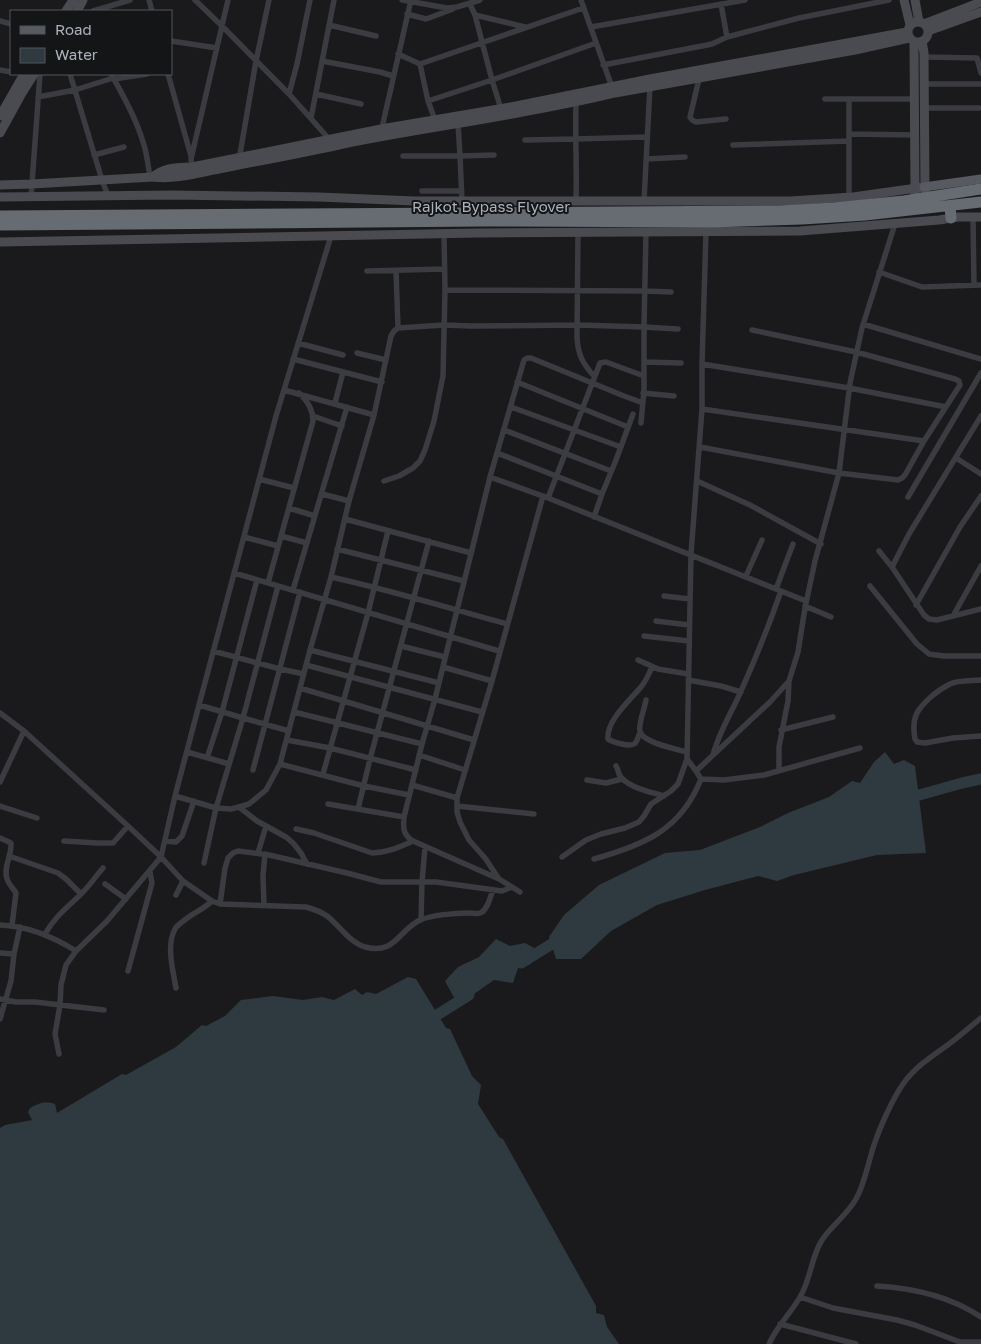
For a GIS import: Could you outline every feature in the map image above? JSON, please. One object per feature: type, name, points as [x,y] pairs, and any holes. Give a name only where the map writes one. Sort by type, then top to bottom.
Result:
[{"type":"highway","name":"Rajkot Bypass Flyover","points":[[0,225],[780,211],[834,208],[920,193],[952,194],[981,189]]},
{"type":"highway","name":"Rajkot Bypass Flyover","points":[[0,216],[738,221],[802,220],[978,202]]},
{"type":"highway","points":[[950,206],[950,218]]},
{"type":"main road","points":[[920,193],[981,179]]},
{"type":"street","points":[[96,10],[130,0]]},
{"type":"street","points":[[188,0],[195,0],[222,26],[289,94],[333,143]]},
{"type":"street","points":[[192,167],[228,0]]},
{"type":"street","points":[[239,161],[256,61],[269,0]]},
{"type":"street","points":[[289,94],[310,0]]},
{"type":"street","points":[[311,118],[334,0]]},
{"type":"street","points":[[402,0],[440,7],[457,7]]},
{"type":"street","points":[[407,14],[426,19],[480,0]]},
{"type":"street","points":[[581,0],[613,90]]},
{"type":"street","points":[[591,27],[745,0]]},
{"type":"street","points":[[604,64],[712,44],[728,37],[799,18],[889,0]]},
{"type":"street","points":[[904,0],[912,36],[924,57],[920,193]]},
{"type":"street","points":[[381,133],[434,127],[458,120],[650,83],[912,36],[928,35],[915,0]]},
{"type":"street","points":[[381,133],[411,1]]},
{"type":"street","points":[[924,26],[981,2]]},
{"type":"street","points":[[470,4],[475,15],[502,112]]},
{"type":"street","points":[[721,4],[728,37]]},
{"type":"street","points":[[398,54],[420,64],[583,8]]},
{"type":"street","points":[[920,193],[915,135],[912,36],[914,22],[924,26],[981,12]]},
{"type":"street","points":[[475,15],[527,28]]},
{"type":"street","points":[[330,24],[376,36]]},
{"type":"street","points":[[650,83],[699,79],[855,50],[912,36]]},
{"type":"street","points":[[172,41],[217,48]]},
{"type":"street","points":[[428,101],[596,43]]},
{"type":"street","points":[[924,57],[977,58],[981,73]]},
{"type":"street","points":[[322,61],[393,76]]},
{"type":"street","points":[[420,64],[428,101],[435,120]]},
{"type":"street","points":[[28,75],[38,98],[31,197]]},
{"type":"street","points":[[0,116],[28,75]]},
{"type":"street","points":[[0,133],[28,75]]},
{"type":"street","points":[[70,75],[108,196]]},
{"type":"street","points":[[38,98],[75,90],[113,77],[136,75]]},
{"type":"street","points":[[168,75],[192,167]]},
{"type":"street","points":[[113,77],[140,132],[151,177]]},
{"type":"street","points":[[699,79],[690,117],[692,120],[696,122],[726,119]]},
{"type":"street","points":[[644,201],[650,83]]},
{"type":"street","points":[[924,84],[981,84]]},
{"type":"street","points":[[502,112],[576,103],[613,90]]},
{"type":"street","points":[[316,94],[361,104]]},
{"type":"street","points":[[825,99],[914,99]]},
{"type":"street","points":[[849,99],[849,197]]},
{"type":"street","points":[[576,103],[576,201]]},
{"type":"street","points":[[924,108],[979,108]]},
{"type":"street","points":[[0,185],[151,177],[164,170],[239,161],[381,133],[435,120],[458,120]]},
{"type":"street","points":[[458,120],[462,201]]},
{"type":"street","points":[[849,134],[915,135]]},
{"type":"street","points":[[525,140],[647,137]]},
{"type":"street","points":[[733,145],[849,141]]},
{"type":"street","points":[[94,155],[124,147]]},
{"type":"street","points":[[402,156],[494,155]]},
{"type":"street","points":[[646,159],[685,157]]},
{"type":"street","points":[[422,191],[461,191]]},
{"type":"street","points":[[0,197],[319,196],[414,201],[790,201],[920,193]]},
{"type":"street","points":[[0,242],[444,234],[800,232],[977,217],[973,240],[974,285]]},
{"type":"street","points":[[780,771],[779,747],[788,701],[789,681],[798,652],[815,561],[839,473],[849,388],[856,352],[895,224]]},
{"type":"street","points":[[641,422],[644,376],[646,232]]},
{"type":"street","points":[[562,857],[586,840],[632,826],[644,816],[651,804],[678,784],[687,760],[691,554],[702,410],[706,232]]},
{"type":"street","points":[[578,233],[578,352],[594,376]]},
{"type":"street","points":[[384,481],[399,476],[413,468],[420,461],[426,450],[440,399],[443,376],[444,234]]},
{"type":"street","points":[[60,1054],[55,1034],[61,985],[66,965],[76,951],[107,921],[161,857],[175,796],[259,479],[331,236]]},
{"type":"street","points":[[973,240],[981,240]]},
{"type":"street","points":[[367,271],[444,269]]},
{"type":"street","points":[[396,271],[398,328]]},
{"type":"street","points":[[880,272],[922,287],[981,285]]},
{"type":"street","points":[[445,290],[671,292]]},
{"type":"street","points":[[863,324],[981,359]]},
{"type":"street","points":[[175,796],[216,808],[231,809],[249,804],[266,790],[280,764],[331,576],[349,501],[374,415],[391,336],[394,331],[398,328],[444,325],[578,325],[678,329]]},
{"type":"street","points":[[700,447],[839,473],[898,480],[905,475],[960,384],[955,378],[856,352],[752,330]]},
{"type":"street","points":[[298,343],[343,355]]},
{"type":"street","points":[[358,353],[386,360]]},
{"type":"street","points":[[520,892],[499,879],[413,841],[404,832],[404,817],[422,744],[490,477],[524,360],[531,358],[643,403]]},
{"type":"street","points":[[293,359],[382,382]]},
{"type":"street","points":[[499,879],[469,840],[460,822],[457,798],[492,681],[499,651],[545,497],[556,477],[600,363],[606,362],[644,376]]},
{"type":"street","points":[[644,362],[681,363]]},
{"type":"street","points":[[702,364],[849,388],[946,407]]},
{"type":"street","points":[[334,403],[343,372]]},
{"type":"street","points":[[908,497],[981,373]]},
{"type":"street","points":[[517,382],[628,427]]},
{"type":"street","points":[[284,390],[374,415]]},
{"type":"street","points":[[268,583],[313,421],[312,408],[299,393]]},
{"type":"street","points":[[643,393],[674,396]]},
{"type":"street","points":[[511,406],[621,447]]},
{"type":"street","points":[[293,590],[347,407]]},
{"type":"street","points":[[702,410],[924,441]]},
{"type":"street","points":[[594,517],[633,414]]},
{"type":"street","points":[[313,416],[342,426]]},
{"type":"street","points":[[892,567],[909,534],[981,416]]},
{"type":"street","points":[[504,430],[611,471]]},
{"type":"street","points":[[497,453],[602,494]]},
{"type":"street","points":[[956,458],[981,474]]},
{"type":"street","points":[[490,477],[746,576],[779,590],[831,617]]},
{"type":"street","points":[[259,479],[294,488]]},
{"type":"street","points":[[697,481],[750,505],[820,544]]},
{"type":"street","points":[[322,494],[349,501]]},
{"type":"street","points":[[916,605],[960,527],[981,496]]},
{"type":"street","points":[[289,508],[315,516]]},
{"type":"street","points":[[345,519],[471,552]]},
{"type":"street","points":[[323,774],[368,613],[388,531]]},
{"type":"street","points":[[281,536],[308,543]]},
{"type":"street","points":[[244,537],[278,546]]},
{"type":"street","points":[[746,576],[762,540]]},
{"type":"street","points":[[358,809],[429,541]]},
{"type":"street","points":[[713,755],[718,738],[763,642],[793,544]]},
{"type":"street","points":[[337,550],[464,581]]},
{"type":"street","points":[[879,551],[892,567],[916,605],[929,619],[937,620],[981,609]]},
{"type":"street","points":[[953,616],[981,566]]},
{"type":"street","points":[[234,573],[499,651]]},
{"type":"street","points":[[331,576],[374,586],[507,624]]},
{"type":"street","points":[[208,758],[222,712],[256,580]]},
{"type":"street","points":[[204,864],[216,808],[243,718],[278,586]]},
{"type":"street","points":[[870,586],[917,644],[928,654],[981,656]]},
{"type":"street","points":[[253,770],[300,592]]},
{"type":"street","points":[[664,596],[690,599]]},
{"type":"street","points":[[656,621],[689,625]]},
{"type":"street","points":[[644,636],[689,641]]},
{"type":"street","points":[[401,646],[445,657]]},
{"type":"street","points":[[310,650],[439,683]]},
{"type":"street","points":[[213,651],[304,674]]},
{"type":"street","points":[[638,660],[652,667],[741,692]]},
{"type":"street","points":[[306,665],[482,712]]},
{"type":"street","points":[[443,666],[492,681]]},
{"type":"street","points":[[646,700],[639,730],[640,733],[635,743],[632,745],[611,742],[608,739],[608,735],[617,714],[646,680],[652,667]]},
{"type":"street","points":[[981,680],[956,682],[941,689],[918,710],[913,730],[915,739],[921,743],[981,736]]},
{"type":"street","points":[[696,771],[770,702],[789,681]]},
{"type":"street","points":[[300,688],[474,740]]},
{"type":"street","points":[[199,704],[289,731]]},
{"type":"street","points":[[294,712],[422,744]]},
{"type":"street","points":[[0,713],[24,731],[128,826],[183,881],[212,901],[220,904],[306,907],[317,910],[326,915],[352,940],[363,946],[373,948],[392,945],[403,933],[421,920],[430,917],[469,913],[478,914],[486,908],[493,890]]},
{"type":"street","points":[[781,730],[833,717]]},
{"type":"street","points":[[0,782],[3,766],[24,731]]},
{"type":"street","points":[[640,733],[655,743],[687,752]]},
{"type":"street","points":[[287,740],[330,748],[416,770]]},
{"type":"street","points":[[687,760],[701,778],[724,780],[764,775],[860,748]]},
{"type":"street","points":[[187,752],[229,764]]},
{"type":"street","points":[[420,755],[465,770]]},
{"type":"street","points":[[280,764],[364,786],[410,795]]},
{"type":"street","points":[[616,766],[622,779],[639,788],[664,796]]},
{"type":"street","points":[[594,860],[644,842],[660,832],[679,816],[693,795],[701,778]]},
{"type":"street","points":[[586,780],[606,783],[622,779]]},
{"type":"street","points":[[412,786],[457,798]]},
{"type":"street","points":[[165,841],[176,842],[182,836],[194,801]]},
{"type":"street","points":[[328,804],[404,817]]},
{"type":"street","points":[[0,806],[37,818]]},
{"type":"street","points":[[457,806],[534,814]]},
{"type":"street","points":[[239,807],[286,837],[293,843],[307,864]]},
{"type":"street","points":[[64,841],[113,843],[128,826]]},
{"type":"street","points":[[258,853],[266,826]]},
{"type":"street","points":[[296,829],[314,833],[372,853],[381,853],[395,849],[413,841]]},
{"type":"street","points":[[0,838],[11,843],[6,876],[16,893],[12,925]]},
{"type":"street","points":[[421,920],[422,882],[426,847]]},
{"type":"street","points":[[220,904],[228,858],[238,851],[265,854],[381,882],[436,882],[502,891],[512,887]]},
{"type":"street","points":[[264,905],[263,876],[265,854]]},
{"type":"street","points":[[9,856],[58,873],[81,894]]},
{"type":"street","points":[[45,934],[56,917],[81,894],[102,868]]},
{"type":"street","points":[[128,971],[152,883],[150,872]]},
{"type":"street","points":[[176,895],[183,881]]},
{"type":"street","points":[[105,884],[126,899]]},
{"type":"street","points":[[176,988],[171,960],[171,945],[175,928],[212,901]]},
{"type":"street","points":[[0,924],[12,925],[45,934],[76,951]]},
{"type":"street","points":[[0,1019],[3,999],[11,981],[20,927]]},
{"type":"street","points":[[0,953],[14,954]]},
{"type":"street","points":[[3,999],[16,1002],[35,1002],[104,1010]]},
{"type":"street","points":[[770,1344],[780,1324],[800,1297],[808,1278],[815,1252],[821,1241],[856,1199],[864,1180],[874,1144],[903,1084],[925,1061],[966,1032],[981,1018]]},
{"type":"street","points":[[877,1286],[898,1287],[936,1296],[953,1302],[981,1317]]},
{"type":"street","points":[[800,1297],[833,1308],[915,1325],[963,1343],[981,1342]]},
{"type":"street","points":[[780,1324],[856,1344]]},
{"type":"water","points":[[885,752],[894,764],[904,760],[915,766],[926,853],[877,855],[794,875],[777,881],[758,876],[705,890],[657,905],[611,931],[581,959],[556,959],[549,937],[564,915],[599,885],[665,853],[700,850],[760,827],[788,813],[829,797],[852,781],[860,783],[874,762]]},
{"type":"water","points":[[496,939],[510,946],[525,943],[536,949],[531,964],[518,968],[513,983],[494,980],[474,994],[469,1000],[457,1003],[445,981],[458,967],[479,957]]},
{"type":"water","points":[[408,977],[416,979],[446,1028],[450,1029],[472,1076],[481,1085],[478,1104],[499,1137],[503,1139],[596,1306],[596,1313],[604,1315],[607,1327],[619,1344],[0,1344],[0,1128],[5,1125],[32,1120],[28,1112],[30,1108],[39,1104],[55,1104],[57,1113],[122,1074],[126,1075],[176,1047],[202,1025],[206,1026],[225,1016],[241,1000],[273,996],[303,1000],[322,997],[334,1000],[355,989],[362,995],[367,992],[376,994]]},
{"type":"waterway","points":[[905,799],[981,779]]},
{"type":"waterway","points":[[521,963],[563,937]]},
{"type":"waterway","points":[[426,1022],[469,995]]}]
